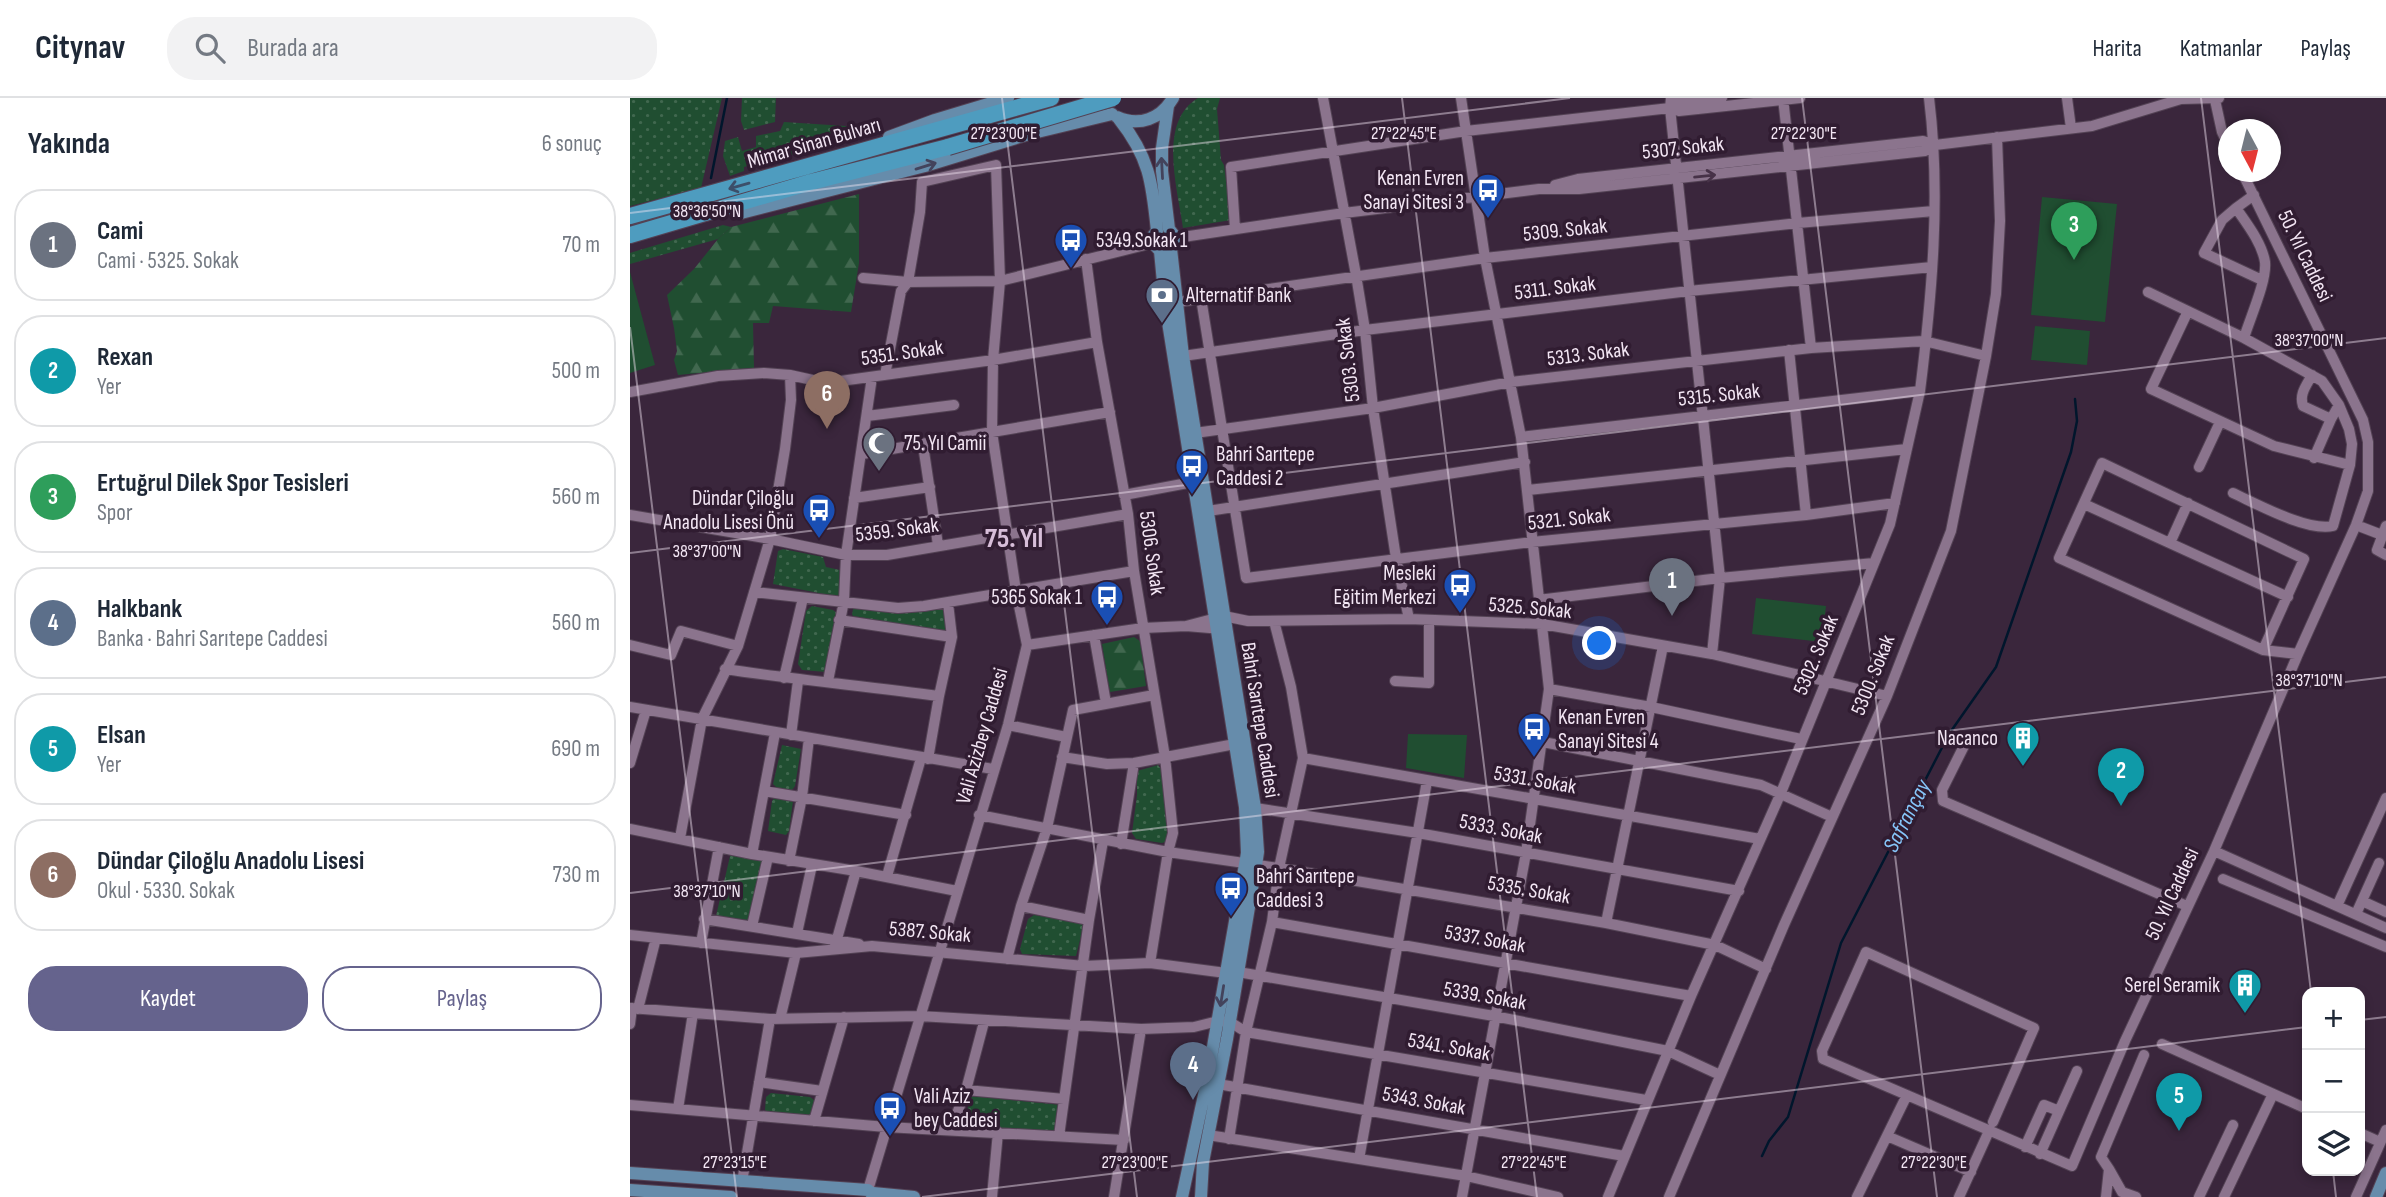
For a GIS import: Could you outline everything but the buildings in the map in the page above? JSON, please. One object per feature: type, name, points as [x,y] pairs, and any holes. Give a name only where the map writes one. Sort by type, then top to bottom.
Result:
[{"type":"highway","name":"Mimar Sinan Bulvarı","points":[[630,216],[1051,98]]},
{"type":"highway","name":"Mimar Sinan Bulvarı","points":[[630,235],[811,182],[948,147],[1115,110]]},
{"type":"highway","points":[[630,244],[741,214],[923,154]]},
{"type":"main road","points":[[804,167],[935,120],[1008,98]]},
{"type":"main road","name":"Bahri Sarıtepe Caddesi","points":[[1098,98],[1115,110],[1145,159],[1178,302],[1183,356],[1208,511],[1250,864],[1221,1038],[1182,1197]]},
{"type":"main road","points":[[741,214],[925,166],[1115,110],[1137,122],[1146,120],[1154,117],[1172,100]]},
{"type":"main road","name":"Bahri Sarıtepe Caddesi","points":[[1172,100],[1162,148],[1166,303],[1193,482],[1255,808],[1258,852],[1250,864]]},
{"type":"main road","name":"Bahri Sarıtepe Caddesi","points":[[1201,1197],[1208,1135],[1218,1084],[1221,1038]]},
{"type":"main road","points":[[630,1173],[914,1197]]},
{"type":"main road","points":[[2376,1197],[2386,1173]]},
{"type":"main road","points":[[630,1189],[732,1197]]},
{"type":"street","name":"5303. Sokak","points":[[1323,98],[1356,275],[1396,558],[1409,619]]},
{"type":"street","points":[[1461,98],[1485,258],[1525,462],[1549,689],[1526,853],[1462,1197]]},
{"type":"street","points":[[1235,229],[1231,167],[1466,131],[1721,98]]},
{"type":"street","points":[[1670,103],[1679,111],[1800,98]]},
{"type":"street","name":"5302. Sokak","points":[[1608,1197],[1690,996],[1780,795],[1890,524],[1920,391],[1932,267],[1935,145],[1929,98]]},
{"type":"street","points":[[2067,98],[2071,128],[2092,126],[2181,99],[2217,99],[2220,119]]},
{"type":"street","points":[[1784,99],[1811,348]]},
{"type":"street","points":[[1670,103],[1720,578],[1712,654]]},
{"type":"street","name":"5307. Sokak","points":[[863,278],[908,282],[1000,281],[1164,240],[1344,213],[1539,189],[1578,179],[1676,174],[1790,161],[1923,141],[1935,145],[2071,128]]},
{"type":"street","name":"5300. Sokak","points":[[1669,1197],[1832,817],[1887,696],[1951,531],[1996,294],[2000,221],[1997,137]]},
{"type":"street","name":"Vali Azizbey Caddesi","points":[[867,1194],[1008,725],[1027,645],[992,432],[993,360],[1000,281],[996,165],[922,182],[920,212],[908,282]]},
{"type":"street","name":"50. Yıl Caddesi","points":[[2080,1148],[2125,1041],[2214,851],[2356,525],[2368,491],[2368,442],[2363,419],[2247,182]]},
{"type":"street","points":[[2254,195],[2222,220],[2204,253],[2262,280]]},
{"type":"street","points":[[2236,208],[2262,251],[2265,264],[2244,338]]},
{"type":"street","name":"5309. Sokak","points":[[1178,302],[1485,258],[1798,223],[1934,211]]},
{"type":"street","name":"5306. Sokak","points":[[1086,259],[1097,342],[1128,514],[1134,571],[1165,757],[1173,833],[1150,963]]},
{"type":"street","name":"5311. Sokak","points":[[1183,356],[1365,330],[1689,291],[1932,267]]},
{"type":"street","points":[[885,375],[901,291],[908,282]]},
{"type":"street","points":[[2148,292],[2244,338],[2317,378],[2339,405],[2352,444],[2350,465],[2333,526],[2325,528],[2287,518],[2233,493]]},
{"type":"street","points":[[1201,298],[1234,506]]},
{"type":"street","points":[[2188,311],[2151,389],[2274,446],[2350,465]]},
{"type":"street","name":"5313. Sokak","points":[[1195,433],[1373,408],[1511,382],[1789,350],[1924,341],[1986,356]]},
{"type":"street","name":"5351. Sokak","points":[[630,392],[718,376],[764,373],[790,375],[826,383],[993,360],[1097,342]]},
{"type":"street","points":[[1789,350],[1806,515]]},
{"type":"street","points":[[2331,419],[2303,406],[2302,392],[2317,378],[2340,373]]},
{"type":"street","points":[[680,838],[702,719],[738,646],[769,539],[785,449],[790,375]]},
{"type":"street","points":[[828,681],[844,601],[846,555],[872,377]]},
{"type":"street","name":"5315. Sokak","points":[[1521,437],[1920,391]]},
{"type":"street","points":[[867,416],[954,405]]},
{"type":"street","points":[[2314,458],[2339,405]]},
{"type":"street","points":[[862,454],[1110,412]]},
{"type":"street","points":[[2199,467],[2220,422]]},
{"type":"street","points":[[923,445],[938,545]]},
{"type":"street","points":[[1528,489],[1907,449]]},
{"type":"street","points":[[1208,511],[1525,462]]},
{"type":"street","points":[[2263,650],[2304,559],[2102,463],[2059,558],[2263,650],[2298,654]]},
{"type":"street","points":[[1124,495],[1193,482]]},
{"type":"street","points":[[854,498],[930,487]]},
{"type":"street","name":"5321. Sokak","points":[[1234,506],[1247,578],[1532,542],[1806,515],[1895,503]]},
{"type":"street","points":[[2170,543],[2188,503]]},
{"type":"street","points":[[2084,504],[2288,597]]},
{"type":"street","name":"5359. Sokak","points":[[630,515],[846,555],[887,555],[1128,514]]},
{"type":"street","points":[[2356,525],[2384,530],[2376,550],[2386,555]]},
{"type":"street","points":[[1538,600],[1874,563]]},
{"type":"street","points":[[754,592],[898,608],[948,603],[1134,571]]},
{"type":"street","points":[[784,678],[803,598]]},
{"type":"street","points":[[887,876],[924,759],[939,696],[952,637],[948,603]]},
{"type":"street","name":"5325. Sokak","points":[[1027,645],[1143,628],[1248,621],[1409,619],[1542,624],[1712,654],[1887,696]]},
{"type":"street","points":[[839,620],[952,637]]},
{"type":"street","points":[[1229,1139],[1246,1032],[1272,922],[1279,868],[1303,758],[1291,687],[1275,621]]},
{"type":"street","points":[[1395,681],[1429,683],[1429,621]]},
{"type":"street","points":[[630,645],[671,655],[681,631],[738,646]]},
{"type":"street","points":[[1094,635],[1106,703]]},
{"type":"street","points":[[1606,923],[1663,646]]},
{"type":"street","points":[[725,669],[798,681],[828,681],[939,696]]},
{"type":"street","points":[[791,736],[798,681]]},
{"type":"street","points":[[1549,689],[1651,707],[1801,739]]},
{"type":"street","points":[[1007,959],[1021,906],[1048,828],[1073,710],[1154,695]]},
{"type":"street","points":[[630,707],[993,769]]},
{"type":"street","points":[[630,763],[646,710]]},
{"type":"street","points":[[1008,725],[1066,737]]},
{"type":"street","points":[[752,854],[775,733]]},
{"type":"street","points":[[789,861],[802,797],[809,738]]},
{"type":"street","points":[[1968,738],[1942,790],[1943,801],[2187,906]]},
{"type":"street","points":[[1543,742],[1761,785],[1832,817]]},
{"type":"street","points":[[1062,757],[1107,764],[1134,763],[1235,744]]},
{"type":"street","name":"5331. Sokak","points":[[1303,758],[1760,839]]},
{"type":"street","points":[[1121,844],[1134,763]]},
{"type":"street","points":[[1359,1159],[1427,781]]},
{"type":"street","points":[[764,791],[906,815]]},
{"type":"street","points":[[2337,906],[2386,798]]},
{"type":"street","name":"5333. Sokak","points":[[1255,808],[1418,833],[1739,891]]},
{"type":"street","name":"5335. Sokak","points":[[979,815],[1121,844],[1606,923],[1715,945],[1766,969]]},
{"type":"street","points":[[630,829],[957,891]]},
{"type":"street","points":[[1059,1136],[1089,920],[1104,841]]},
{"type":"street","points":[[701,943],[719,847]]},
{"type":"street","points":[[2214,851],[2386,928]]},
{"type":"street","points":[[752,926],[768,857]]},
{"type":"street","points":[[2356,914],[2379,863]]},
{"type":"street","points":[[797,933],[812,865]]},
{"type":"street","points":[[836,945],[856,871]]},
{"type":"street","points":[[2223,879],[2386,947]]},
{"type":"street","points":[[2362,901],[2386,912]]},
{"type":"street","points":[[1021,906],[1089,920]]},
{"type":"street","points":[[704,919],[797,933],[836,945]]},
{"type":"street","name":"5337. Sokak","points":[[1272,922],[1690,996]]},
{"type":"street","points":[[630,935],[796,953],[836,945]]},
{"type":"street","points":[[630,1024],[656,938]]},
{"type":"street","name":"5387. Sokak","points":[[836,945],[939,951],[1084,966],[1150,963],[1232,972]]},
{"type":"street","points":[[1959,1197],[1991,1127],[2034,1028],[1866,952],[1822,1051],[1823,1059],[1991,1127],[2025,1147],[2072,1166],[2080,1148],[2101,1157],[2122,1192],[2136,1197]]},
{"type":"street","points":[[742,1182],[759,1082],[796,953]]},
{"type":"street","name":"5339. Sokak","points":[[1232,972],[1494,1016],[1668,1051],[1720,1075]]},
{"type":"street","points":[[634,1008],[775,1019],[919,1016],[1141,1029],[1194,1027],[1224,1021],[1246,1032]]},
{"type":"street","points":[[678,1109],[693,1013]]},
{"type":"street","points":[[814,1121],[844,1017]]},
{"type":"street","points":[[951,1129],[984,1021]]},
{"type":"street","points":[[1194,1027],[1221,1038],[1246,1032]]},
{"type":"street","points":[[1114,1197],[1141,1029]]},
{"type":"street","name":"5341. Sokak","points":[[1246,1032],[1646,1100]]},
{"type":"street","points":[[2162,1044],[2302,1107]]},
{"type":"street","points":[[2101,1157],[2144,1055]]},
{"type":"street","points":[[2040,1154],[2077,1071]]},
{"type":"street","points":[[759,1082],[822,1091]]},
{"type":"street","name":"5343. Sokak","points":[[1218,1084],[1623,1156]]},
{"type":"street","points":[[965,1090],[1064,1099]]},
{"type":"street","points":[[2224,1197],[2273,1094]]},
{"type":"street","points":[[1857,1197],[1907,1095]]},
{"type":"street","points":[[630,1105],[886,1127],[1124,1140]]},
{"type":"street","points":[[2025,1147],[2045,1105],[2059,1111]]},
{"type":"street","points":[[2036,1122],[2051,1128]]},
{"type":"street","points":[[2199,1197],[2233,1125]]},
{"type":"street","points":[[2356,1197],[2386,1130]]},
{"type":"street","points":[[992,1197],[998,1132]]},
{"type":"street","points":[[1208,1135],[1466,1176],[1558,1197]]},
{"type":"street","points":[[2365,1135],[2381,1142]]},
{"type":"street","points":[[1887,1136],[1971,1171]]},
{"type":"street","points":[[2106,1197],[2109,1169]]},
{"type":"green space","points":[[630,98],[722,98],[701,188],[630,206]]},
{"type":"green space","points":[[742,98],[776,98],[775,122],[744,130],[741,121]]},
{"type":"green space","points":[[1198,98],[1220,98],[1217,109],[1221,160],[1224,165],[1231,220],[1183,228],[1173,158],[1174,140],[1185,109]]},
{"type":"green space","points":[[784,122],[861,127],[864,137],[744,167],[744,171],[730,176],[723,156],[725,141],[738,137],[742,151],[756,147],[756,136],[780,131]]},
{"type":"green space","points":[[859,194],[859,263],[851,312],[773,306],[769,323],[753,323],[754,368],[678,375],[674,360],[677,351],[674,328],[667,295],[694,269],[718,239],[731,227]]},
{"type":"green space","points":[[2042,197],[2117,204],[2105,322],[2031,315]]},
{"type":"green space","points":[[723,225],[731,227],[718,239],[630,264],[630,253]]},
{"type":"green space","points":[[630,272],[655,365],[630,373]]},
{"type":"green space","points":[[2035,326],[2090,331],[2087,365],[2031,360]]},
{"type":"green space","points":[[783,549],[823,557],[826,567],[844,573],[839,597],[773,584],[778,551]]},
{"type":"green space","points":[[1756,598],[1826,606],[1822,642],[1752,634]]},
{"type":"green space","points":[[854,605],[946,608],[947,632],[853,616]]},
{"type":"green space","points":[[812,606],[837,613],[826,672],[802,670],[798,664],[806,611]]},
{"type":"green space","points":[[1134,637],[1140,641],[1146,686],[1110,692],[1102,644]]},
{"type":"green space","points":[[1408,734],[1467,735],[1464,778],[1406,768]]},
{"type":"green space","points":[[782,745],[801,749],[792,790],[777,788],[773,784]]},
{"type":"green space","points":[[1158,765],[1161,769],[1170,823],[1165,842],[1162,843],[1136,839],[1132,833],[1137,771]]},
{"type":"green space","points":[[775,797],[793,801],[789,831],[786,835],[768,831],[772,801]]},
{"type":"green space","points":[[731,852],[765,858],[749,920],[716,916]]},
{"type":"green space","points":[[1034,915],[1082,923],[1076,956],[1022,954],[1020,949],[1028,919]]},
{"type":"green space","points":[[771,1093],[810,1097],[814,1100],[812,1117],[769,1113],[765,1110],[766,1097]]},
{"type":"green space","points":[[970,1096],[1061,1105],[1059,1133],[964,1128]]},
{"type":"waterway","points":[[711,178],[727,98]]},
{"type":"waterway","name":"Safrançay","points":[[1762,1156],[1769,1141],[1788,1117],[1841,943],[1949,734],[1996,667],[2071,452],[2077,421],[2075,399]]},
{"type":"place","name":"Kenan Evren Sanayi Sitesi 3","points":[[1488,220]]},
{"type":"place","name":"Ertuğrul Dilek Spor Tesisleri","points":[[2074,260]]},
{"type":"place","name":"5349.Sokak 1","points":[[1071,270]]},
{"type":"place","name":"Alternatif Bank","points":[[1162,325]]},
{"type":"place","name":"Dündar Çiloğlu Anadolu Lisesi","points":[[827,429]]},
{"type":"place","name":"75. Yıl Camii","points":[[879,473]]},
{"type":"place","name":"Bahri Sarıtepe Caddesi 2","points":[[1192,496]]},
{"type":"place","name":"Dündar Çiloğlu Anadolu Lisesi Önü","points":[[819,540]]},
{"type":"place","name":"Mesleki Eğitim Merkezi","points":[[1460,615]]},
{"type":"place","name":"Cami","points":[[1672,616]]},
{"type":"place","name":"5365 Sokak 1","points":[[1107,627]]},
{"type":"place","name":"Kenan Evren Sanayi Sitesi 4","points":[[1534,759]]},
{"type":"place","name":"Nacanco","points":[[2023,768]]},
{"type":"place","name":"Rexan","points":[[2121,806]]},
{"type":"place","name":"Bahri Sarıtepe Caddesi 3","points":[[1231,918]]},
{"type":"place","name":"Serel Seramik","points":[[2245,1015]]},
{"type":"place","name":"Halkbank","points":[[1193,1100]]},
{"type":"place","name":"Elsan","points":[[2179,1131]]},
{"type":"place","name":"Vali Aziz bey Caddesi","points":[[890,1138]]},
{"type":"district","name":"75. Yıl","points":[[1014,538]]}]
